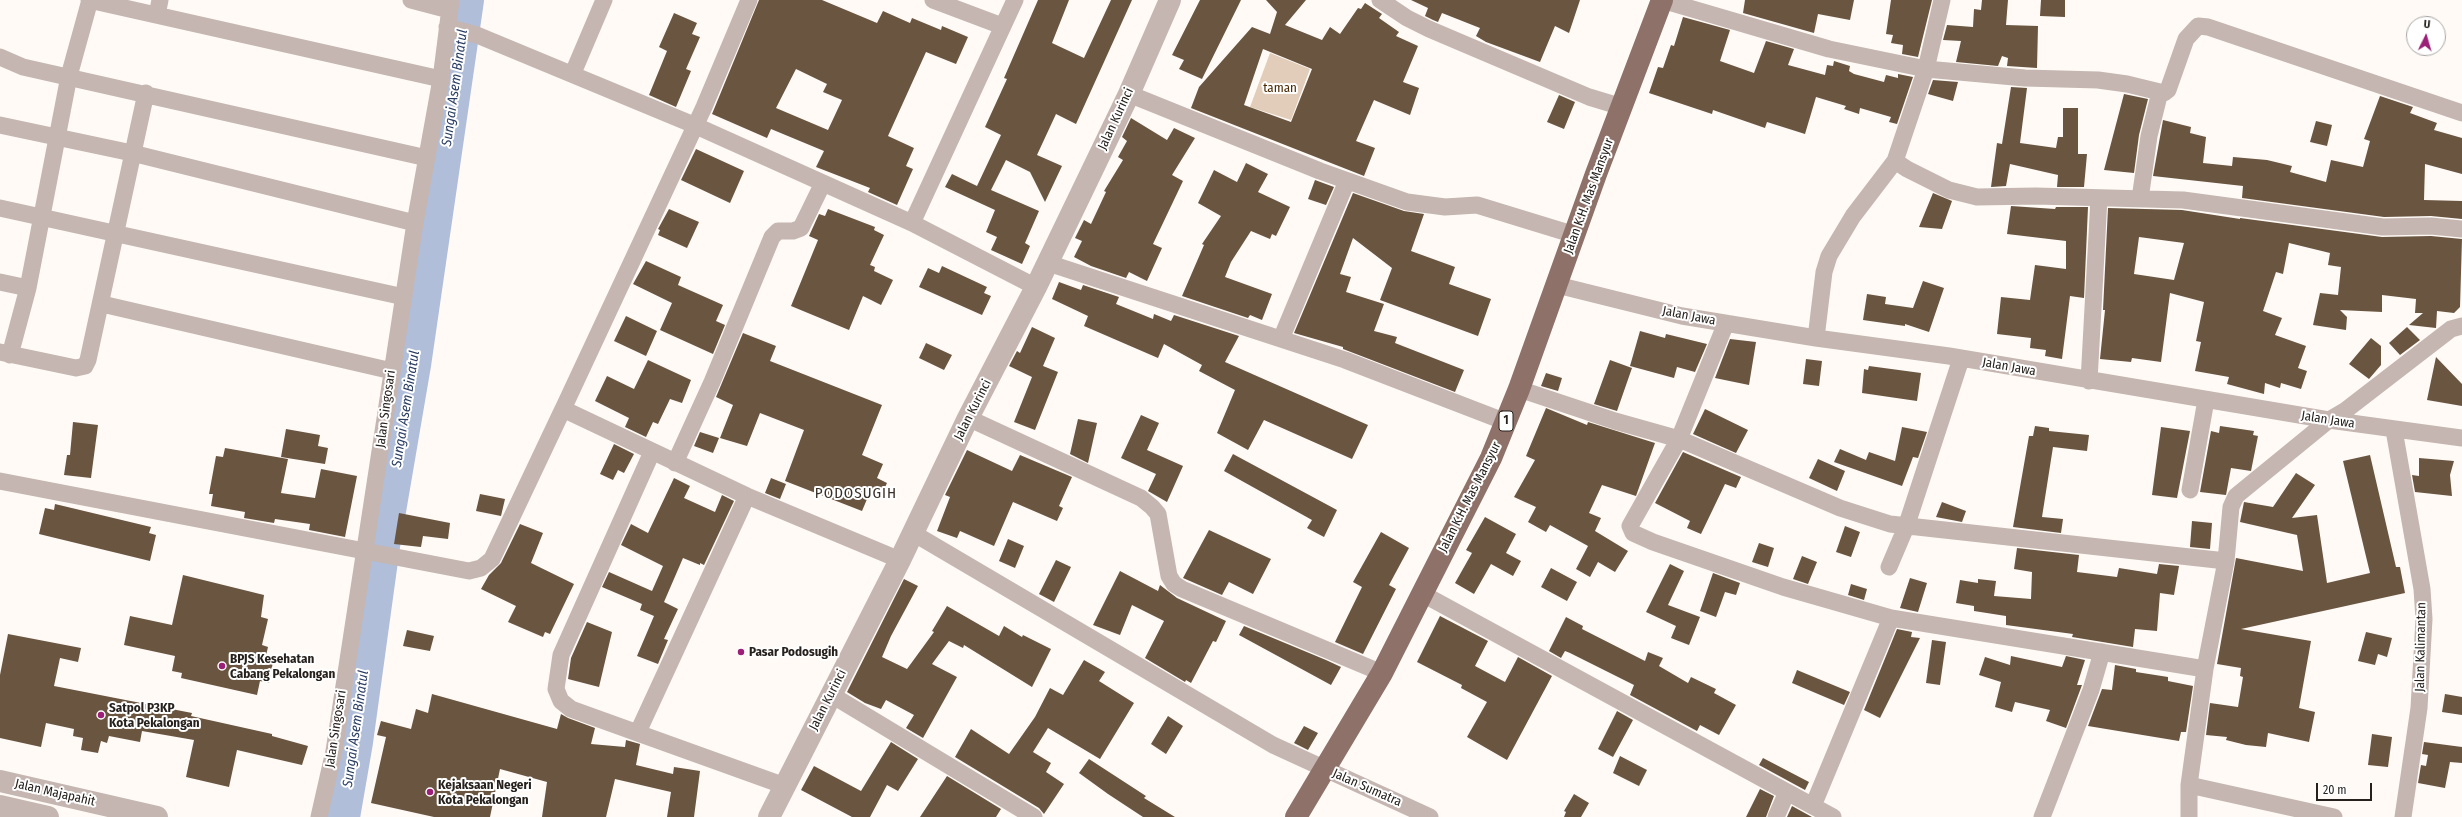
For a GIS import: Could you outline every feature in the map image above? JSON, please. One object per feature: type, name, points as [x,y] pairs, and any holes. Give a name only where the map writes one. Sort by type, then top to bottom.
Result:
[{"type":"highway","name":"Jalan K.H. Mas Mansyur","points":[[1296,817],[1326,770],[1347,730],[1382,673],[1421,593],[1491,458],[1519,389],[1662,0]]},
{"type":"street","points":[[146,93],[132,153],[102,304],[88,360],[85,366],[76,368],[5,354],[28,288],[69,76],[90,0],[159,8],[441,79]]},
{"type":"street","points":[[411,0],[450,5]]},
{"type":"street","points":[[572,73],[604,0]]},
{"type":"street","points":[[0,481],[366,553],[394,556],[469,571],[481,568],[492,559],[694,125],[750,0]]},
{"type":"street","points":[[933,0],[1002,26]]},
{"type":"street","points":[[912,223],[1015,0]]},
{"type":"street","name":"Jalan Kurinci","points":[[770,817],[830,694],[900,560],[968,418],[1048,263],[1129,94],[1170,0]]},
{"type":"street","points":[[1380,0],[1407,18],[1429,29],[1589,97],[1622,108]]},
{"type":"street","points":[[1662,0],[1829,49],[1926,69],[2025,78],[2098,80],[2127,84],[2166,93],[2186,39],[2198,26],[2208,27],[2462,113]]},
{"type":"street","points":[[1816,338],[1824,272],[1829,256],[1853,216],[1895,161],[1926,69],[1942,0]]},
{"type":"street","name":"Jalan Singosari","points":[[319,817],[334,751],[366,553],[415,223],[441,79],[453,28],[450,5]]},
{"type":"street","points":[[453,28],[477,35],[572,73],[694,125],[912,223],[1036,287]]},
{"type":"street","points":[[0,57],[24,67],[146,93],[427,158]]},
{"type":"street","points":[[2140,199],[2149,136],[2160,92]]},
{"type":"street","points":[[1129,94],[1347,181],[1407,202],[1445,207],[1477,204],[1575,234]]},
{"type":"street","points":[[0,124],[132,153],[415,223]]},
{"type":"street","points":[[1895,161],[1949,190],[1977,197],[2183,200],[2240,206],[2383,227],[2462,229]]},
{"type":"street","points":[[1281,339],[1347,181]]},
{"type":"street","points":[[675,463],[712,382],[772,237],[778,231],[794,231],[801,228],[822,183]]},
{"type":"street","points":[[2089,381],[2099,198]]},
{"type":"street","points":[[0,208],[117,232],[404,297]]},
{"type":"street","points":[[1048,263],[1344,360],[1506,422]]},
{"type":"street","points":[[0,282],[28,288]]},
{"type":"street","name":"Jalan Jawa","points":[[1557,286],[1682,316],[1816,338],[1961,359],[2329,420],[2462,438]]},
{"type":"street","points":[[102,304],[392,370]]},
{"type":"street","points":[[1726,323],[1679,439],[1630,526],[1633,533],[1653,542],[1783,587],[1890,618],[2205,669]]},
{"type":"street","points":[[2189,817],[2189,785],[2205,669],[2226,560],[2231,507],[2236,496],[2329,420],[2346,410],[2451,328],[2462,326]]},
{"type":"street","points":[[1889,567],[1906,527],[1961,359]]},
{"type":"street","points":[[1519,389],[1620,422],[1679,439],[1865,518],[1906,527],[2035,539],[2226,560]]},
{"type":"street","points":[[2190,490],[2206,400]]},
{"type":"street","points":[[563,408],[652,452],[747,496],[900,560]]},
{"type":"street","points":[[968,418],[1141,498],[1158,514],[1169,576],[1174,584],[1182,589],[1382,673]]},
{"type":"street","name":"Jalan Kalimantan","points":[[2394,430],[2422,589],[2424,619],[2419,708],[2403,817]]},
{"type":"street","points":[[652,452],[561,655],[556,679],[556,689],[561,701],[571,709],[785,786]]},
{"type":"street","points":[[638,732],[747,496]]},
{"type":"street","name":"Jalan Sumatra","points":[[913,533],[1273,745],[1430,817]]},
{"type":"street","points":[[1421,593],[1833,817]]},
{"type":"street","points":[[1813,806],[1890,618]]},
{"type":"street","points":[[2042,817],[2091,690],[2102,652]]},
{"type":"street","points":[[830,694],[1034,817]]},
{"type":"street","name":"Jalan Majapahit","points":[[0,781],[157,817]]},
{"type":"street","points":[[2189,785],[2334,817]]},
{"type":"street","points":[[1776,817],[1787,792]]},
{"type":"street","name":"Jalan Majapahit","points":[[0,806],[48,817]]},
{"type":"green space","name":"taman","points":[[1270,53],[1310,69],[1291,120],[1250,107]]},
{"type":"building","points":[[759,0],[822,0],[877,23],[883,11],[910,23],[912,18],[941,30],[942,26],[968,37],[956,64],[926,52],[888,136],[914,148],[906,166],[913,169],[897,205],[868,192],[870,188],[816,167],[824,151],[771,129],[767,138],[712,114]],"holes":[[[796,69],[827,84],[823,92],[842,100],[828,130],[776,108]]]},
{"type":"building","points":[[1038,0],[1069,0],[1052,43],[1084,58],[1111,0],[1132,0],[1076,124],[1056,114],[1037,155],[1062,166],[1045,202],[1030,172],[1006,160],[991,190],[1039,211],[1025,243],[1030,246],[1022,264],[991,250],[997,237],[986,232],[995,210],[945,187],[952,174],[977,186],[1001,135],[985,127],[1007,79],[1004,78]]},
{"type":"building","points":[[1200,0],[1241,0],[1202,79],[1179,69],[1184,60],[1172,55]]},
{"type":"building","points":[[1266,0],[1306,0],[1285,25],[1322,40],[1330,27],[1340,34],[1358,8],[1361,9],[1365,3],[1382,14],[1379,18],[1399,32],[1396,36],[1418,46],[1403,82],[1419,88],[1410,115],[1374,100],[1356,141],[1375,148],[1364,176],[1191,108],[1199,87],[1252,27],[1270,34],[1277,12]],"holes":[[[1263,49],[1312,69],[1291,122],[1244,105]]]},
{"type":"building","points":[[1411,0],[1580,0],[1569,33],[1555,26],[1540,62],[1486,42],[1476,36],[1480,28],[1442,13],[1438,22],[1433,20],[1425,16],[1428,8]]},
{"type":"building","points":[[1745,0],[1854,0],[1850,20],[1818,14],[1814,33],[1743,13]]},
{"type":"building","points":[[1891,0],[1932,0],[1918,57],[1902,54],[1903,45],[1891,43],[1893,35],[1886,34]]},
{"type":"building","points":[[1982,0],[2008,0],[2006,25],[2038,26],[2037,68],[2007,66],[2008,58],[2002,56],[1998,66],[1956,62],[1961,41],[1943,40],[1947,25],[1973,27],[1974,9],[1981,10]]},
{"type":"building","points":[[2041,0],[2065,0],[2065,17],[2040,16]]},
{"type":"building","points":[[674,13],[697,23],[692,34],[700,37],[686,69],[691,71],[676,107],[649,95],[667,51],[659,47]]},
{"type":"building","points":[[1683,17],[1730,30],[1720,61],[1754,73],[1766,41],[1794,49],[1788,65],[1825,75],[1827,65],[1833,66],[1834,61],[1850,66],[1849,71],[1854,74],[1884,82],[1886,75],[1898,78],[1898,74],[1913,77],[1897,124],[1889,122],[1891,117],[1860,108],[1859,114],[1844,109],[1846,106],[1816,97],[1805,134],[1767,122],[1765,128],[1713,110],[1712,114],[1649,93],[1658,67],[1663,68],[1671,45],[1674,46]]},
{"type":"building","points":[[1933,80],[1958,82],[1953,101],[1928,94]]},
{"type":"building","points":[[2011,87],[2027,88],[2020,143],[2056,148],[2058,137],[2063,137],[2063,108],[2078,108],[2078,154],[2087,154],[2084,187],[2057,187],[2058,175],[2010,164],[2006,186],[1991,187],[1997,143],[2002,144]]},
{"type":"building","points":[[2124,94],[2148,99],[2139,135],[2134,173],[2104,170]]},
{"type":"building","points":[[1559,95],[1575,102],[1564,129],[1547,122]]},
{"type":"building","points":[[2380,96],[2413,107],[2410,113],[2437,123],[2434,130],[2462,138],[2462,174],[2425,164],[2424,200],[2462,201],[2462,219],[2431,216],[2384,217],[2242,198],[2243,186],[2153,176],[2163,120],[2191,127],[2190,133],[2206,137],[2203,163],[2232,166],[2233,157],[2267,160],[2292,166],[2290,172],[2326,182],[2331,160],[2363,167],[2370,141],[2364,139]]},
{"type":"building","points":[[1131,118],[1167,140],[1174,128],[1195,138],[1172,175],[1183,181],[1153,244],[1162,248],[1147,281],[1129,272],[1126,278],[1091,266],[1074,257],[1082,241],[1075,238],[1084,220],[1091,224],[1106,192],[1104,191],[1123,160],[1118,157],[1127,141],[1122,137]]},
{"type":"building","points":[[2316,121],[2332,125],[2327,146],[2310,142]]},
{"type":"building","points":[[696,149],[744,171],[730,203],[681,180]]},
{"type":"building","points":[[1246,163],[1268,174],[1258,192],[1290,207],[1276,236],[1272,234],[1270,239],[1251,231],[1231,262],[1225,277],[1272,294],[1262,320],[1250,315],[1248,318],[1182,296],[1204,245],[1202,244],[1221,216],[1198,203],[1214,170],[1237,182]]},
{"type":"building","points":[[1315,180],[1334,187],[1326,205],[1308,199]]},
{"type":"building","points":[[1353,193],[1404,211],[1424,214],[1411,251],[1455,267],[1449,284],[1491,299],[1478,336],[1380,300],[1392,268],[1353,238],[1340,274],[1351,277],[1346,292],[1384,304],[1374,331],[1397,337],[1395,343],[1464,370],[1455,392],[1343,349],[1343,347],[1294,333]]},
{"type":"building","points":[[1933,193],[1952,201],[1942,229],[1919,227]]},
{"type":"building","points":[[2011,206],[2055,209],[2056,207],[2088,207],[2084,298],[2070,296],[2062,359],[2045,356],[2046,350],[2030,348],[2031,338],[1997,334],[2001,297],[2030,300],[2035,265],[2066,269],[2066,241],[2007,234]]},
{"type":"building","points":[[2108,208],[2182,210],[2382,237],[2431,236],[2462,239],[2460,307],[2454,313],[2437,311],[2436,328],[2409,325],[2423,313],[2415,313],[2416,299],[2382,295],[2382,312],[2340,310],[2347,317],[2346,330],[2313,325],[2320,293],[2338,295],[2341,267],[2328,265],[2330,253],[2289,243],[2283,274],[2276,272],[2263,311],[2282,318],[2275,335],[2306,346],[2298,368],[2307,371],[2301,389],[2281,383],[2280,388],[2265,383],[2264,394],[2227,384],[2229,377],[2195,371],[2201,342],[2196,341],[2204,302],[2170,293],[2161,362],[2132,358],[2131,362],[2100,359],[2105,310],[2103,310]],"holes":[[[2139,237],[2184,243],[2174,280],[2134,274]]]},
{"type":"building","points":[[669,209],[699,222],[687,248],[658,235],[660,230],[658,229]]},
{"type":"building","points":[[828,209],[875,227],[874,230],[884,235],[870,265],[875,267],[874,271],[893,280],[881,305],[863,296],[849,330],[791,306],[818,240],[809,236],[819,214],[825,216]]},
{"type":"building","points":[[646,261],[681,277],[678,285],[723,305],[716,321],[725,325],[713,354],[660,330],[672,303],[633,284]]},
{"type":"building","points":[[942,266],[987,287],[984,293],[991,296],[982,315],[919,287],[928,268],[939,273]]},
{"type":"building","points":[[1923,281],[1944,288],[1929,332],[1905,324],[1905,326],[1863,320],[1867,294],[1886,297],[1885,304],[1913,308]]},
{"type":"building","points":[[1059,282],[1081,290],[1083,285],[1119,297],[1116,304],[1153,319],[1154,314],[1171,321],[1174,315],[1239,336],[1225,362],[1368,425],[1352,459],[1264,420],[1248,450],[1217,433],[1235,390],[1199,371],[1202,365],[1164,344],[1158,358],[1084,326],[1088,316],[1052,299]]},
{"type":"building","points":[[626,316],[657,331],[646,356],[614,341]]},
{"type":"building","points":[[1032,327],[1055,338],[1043,366],[1058,372],[1035,430],[1014,422],[1032,377],[1009,366],[1017,351],[1020,353]]},
{"type":"building","points":[[2407,327],[2420,340],[2400,355],[2389,343]]},
{"type":"building","points":[[1640,331],[1665,338],[1666,334],[1707,344],[1695,372],[1677,367],[1674,378],[1630,366]]},
{"type":"building","points":[[743,333],[776,346],[770,361],[882,405],[862,455],[883,464],[877,478],[887,483],[881,496],[870,492],[862,511],[785,481],[804,430],[760,413],[747,446],[720,438],[733,405],[716,397]]},
{"type":"building","points":[[2371,338],[2381,346],[2381,365],[2369,379],[2349,364]]},
{"type":"building","points":[[1730,339],[1756,342],[1749,385],[1715,378]]},
{"type":"building","points":[[926,343],[952,355],[944,370],[919,358]]},
{"type":"building","points":[[2436,357],[2462,384],[2462,406],[2427,400]]},
{"type":"building","points":[[1806,359],[1822,361],[1819,386],[1803,384]]},
{"type":"building","points":[[648,360],[691,380],[682,403],[670,399],[658,424],[653,422],[646,437],[625,427],[629,418],[595,401],[607,376],[634,389]]},
{"type":"building","points":[[1610,360],[1632,368],[1617,411],[1594,404]]},
{"type":"building","points":[[1869,366],[1921,373],[1917,401],[1862,393],[1864,369],[1868,370]]},
{"type":"building","points":[[1546,373],[1562,378],[1558,391],[1541,386]]},
{"type":"building","points":[[1546,408],[1587,425],[1588,422],[1655,443],[1636,496],[1602,485],[1589,513],[1601,518],[1595,531],[1628,551],[1615,572],[1598,562],[1590,577],[1576,569],[1588,546],[1550,525],[1546,532],[1528,522],[1536,507],[1514,497],[1535,460],[1526,456]]},
{"type":"building","points":[[1705,409],[1748,430],[1736,453],[1693,434]]},
{"type":"building","points":[[1141,415],[1159,423],[1147,450],[1183,466],[1167,502],[1148,491],[1156,474],[1121,458]]},
{"type":"building","points":[[1078,419],[1097,423],[1088,463],[1070,454]]},
{"type":"building","points":[[73,422],[98,425],[91,478],[64,475],[67,455],[70,455]]},
{"type":"building","points":[[2035,426],[2049,428],[2049,431],[2089,435],[2087,451],[2053,447],[2042,517],[2063,519],[2061,533],[2013,527],[2029,436],[2033,436]]},
{"type":"building","points":[[2220,426],[2254,431],[2253,435],[2258,436],[2251,471],[2231,468],[2226,495],[2200,492],[2211,431],[2219,433]]},
{"type":"building","points":[[1902,427],[1927,432],[1918,458],[1913,457],[1902,486],[1834,462],[1840,449],[1866,460],[1869,452],[1895,461]]},
{"type":"building","points":[[2161,427],[2190,431],[2177,498],[2152,495]]},
{"type":"building","points":[[286,429],[320,435],[318,446],[328,448],[325,464],[281,457]]},
{"type":"building","points":[[700,432],[719,438],[713,453],[694,446]]},
{"type":"building","points":[[614,444],[634,454],[624,473],[618,470],[613,480],[600,474]]},
{"type":"building","points":[[225,448],[288,459],[281,493],[315,498],[321,469],[357,476],[345,537],[309,530],[310,524],[275,519],[274,523],[244,518],[245,512],[211,506],[213,494],[209,494],[216,456],[223,457]]},
{"type":"building","points":[[967,450],[1012,471],[1020,455],[1072,477],[1059,506],[1063,508],[1057,521],[1013,502],[994,546],[960,531],[957,538],[937,531],[950,497],[945,495]]},
{"type":"building","points":[[1683,452],[1741,477],[1736,488],[1725,484],[1701,534],[1687,528],[1690,521],[1655,503]]},
{"type":"building","points":[[1233,454],[1337,510],[1324,537],[1307,528],[1312,520],[1224,471]]},
{"type":"building","points":[[2370,455],[2396,567],[2400,567],[2405,593],[2241,629],[2311,641],[2299,708],[2315,712],[2309,742],[2268,733],[2266,747],[2246,745],[2226,740],[2227,737],[2206,735],[2210,703],[2238,707],[2243,677],[2240,676],[2241,668],[2217,664],[2236,558],[2303,571],[2297,535],[2240,522],[2244,502],[2273,507],[2296,473],[2315,485],[2292,518],[2317,515],[2327,583],[2370,573],[2343,461]]},
{"type":"building","points":[[2419,458],[2454,461],[2450,475],[2452,496],[2415,492],[2412,475],[2419,476]]},
{"type":"building","points":[[1818,459],[1845,471],[1837,491],[1809,478]]},
{"type":"building","points":[[674,478],[690,486],[684,498],[715,512],[722,495],[734,501],[704,565],[700,563],[700,565],[683,558],[664,602],[678,609],[664,639],[668,640],[658,664],[637,656],[654,616],[640,610],[642,604],[602,587],[609,572],[652,591],[663,566],[621,545],[631,524],[648,533]]},
{"type":"building","points":[[771,478],[786,484],[780,499],[765,493]]},
{"type":"building","points":[[480,494],[505,499],[501,516],[476,511]]},
{"type":"building","points":[[1942,502],[1966,511],[1962,522],[1936,517]]},
{"type":"building","points":[[55,504],[151,527],[149,533],[156,535],[150,561],[39,534],[45,508],[54,510]]},
{"type":"building","points":[[399,513],[450,523],[448,539],[423,536],[421,547],[394,544]]},
{"type":"building","points":[[1485,517],[1516,534],[1506,553],[1521,561],[1513,576],[1491,564],[1474,594],[1455,583],[1472,553],[1466,550]]},
{"type":"building","points":[[2192,521],[2212,523],[2210,549],[2190,547]]},
{"type":"building","points":[[520,524],[543,533],[531,563],[574,584],[550,634],[545,632],[543,637],[508,622],[516,606],[481,589],[489,575],[501,563]]},
{"type":"building","points":[[1845,526],[1860,532],[1851,557],[1836,552]]},
{"type":"building","points":[[1209,530],[1271,559],[1253,594],[1229,582],[1222,595],[1183,578]]},
{"type":"building","points":[[1381,532],[1409,548],[1389,585],[1396,589],[1363,654],[1335,642],[1362,587],[1353,582]]},
{"type":"building","points":[[1008,539],[1024,546],[1015,568],[999,561]]},
{"type":"building","points":[[1759,543],[1774,548],[1768,567],[1752,562]]},
{"type":"building","points":[[2017,548],[2079,555],[2077,572],[2117,577],[2119,568],[2157,574],[2159,564],[2179,566],[2174,595],[2160,593],[2157,631],[2135,629],[2133,647],[2072,637],[2073,634],[2006,625],[2006,616],[1974,611],[1974,606],[1956,603],[1960,580],[1978,583],[1978,579],[1996,581],[1994,596],[2031,599],[2032,572],[2014,569]]},
{"type":"building","points":[[1802,556],[1817,562],[1808,584],[1793,579]]},
{"type":"building","points":[[1056,560],[1071,567],[1054,602],[1039,594]]},
{"type":"building","points":[[1670,564],[1684,571],[1668,605],[1700,617],[1689,645],[1671,638],[1676,626],[1646,612]]},
{"type":"building","points":[[1551,568],[1577,582],[1567,601],[1541,587]]},
{"type":"building","points":[[1120,571],[1158,591],[1160,585],[1177,598],[1226,621],[1216,642],[1213,641],[1191,683],[1186,680],[1185,682],[1145,658],[1164,621],[1132,605],[1120,635],[1093,625]]},
{"type":"building","points":[[1713,573],[1740,583],[1736,595],[1725,592],[1716,617],[1700,611]]},
{"type":"building","points":[[183,575],[264,595],[261,617],[268,619],[262,645],[268,647],[265,660],[273,662],[269,683],[260,681],[257,695],[181,678],[182,673],[172,671],[175,656],[124,645],[130,616],[172,625]]},
{"type":"building","points":[[1910,578],[1927,583],[1918,612],[1900,608]]},
{"type":"building","points":[[904,579],[918,586],[891,636],[882,657],[907,669],[934,632],[932,631],[947,606],[999,636],[1004,626],[1022,637],[1023,635],[1051,649],[1032,687],[964,645],[963,648],[949,641],[932,664],[957,677],[923,738],[906,728],[914,715],[886,700],[881,709],[865,703],[847,692]]},
{"type":"building","points":[[1851,584],[1867,589],[1864,600],[1848,595]]},
{"type":"building","points":[[1440,616],[1488,641],[1475,666],[1505,682],[1518,657],[1552,676],[1507,760],[1467,737],[1487,702],[1461,688],[1462,685],[1417,662]]},
{"type":"building","points":[[1566,617],[1583,626],[1582,629],[1645,661],[1648,652],[1663,658],[1659,666],[1688,683],[1691,677],[1716,689],[1714,693],[1736,705],[1719,735],[1700,725],[1697,731],[1630,695],[1634,685],[1570,653],[1565,651],[1561,658],[1549,651]]},
{"type":"building","points":[[587,622],[612,632],[599,687],[568,679],[571,658]]},
{"type":"building","points":[[1244,626],[1341,667],[1331,685],[1239,635]]},
{"type":"building","points":[[1897,629],[1912,632],[1911,637],[1920,638],[1880,718],[1864,710]]},
{"type":"building","points":[[407,630],[434,636],[430,651],[403,646]]},
{"type":"building","points":[[2366,632],[2392,638],[2387,657],[2378,654],[2375,665],[2358,661]]},
{"type":"building","points":[[8,634],[81,648],[78,662],[60,658],[54,686],[192,713],[191,716],[272,734],[272,736],[308,746],[302,765],[237,750],[229,787],[186,777],[194,740],[142,731],[140,742],[109,736],[107,743],[101,741],[98,753],[81,750],[83,738],[73,736],[74,729],[46,723],[41,747],[0,738],[0,675]]},
{"type":"building","points":[[1932,640],[1946,642],[1940,685],[1926,683]]},
{"type":"building","points":[[2011,656],[2062,667],[2066,656],[2085,660],[2077,685],[2082,685],[2066,728],[2046,721],[2050,710],[2015,702],[2012,712],[1995,707],[2001,682],[1979,675],[1985,657],[2010,665]]},
{"type":"building","points":[[1084,660],[1105,672],[1099,681],[1134,703],[1100,759],[1048,728],[1033,752],[1051,763],[1046,772],[1064,784],[1044,814],[1039,808],[955,757],[971,729],[1009,754],[1035,717],[1050,688],[1063,695]]},
{"type":"building","points":[[2115,665],[2136,669],[2136,672],[2168,677],[2168,681],[2193,686],[2186,732],[2181,732],[2179,741],[2088,726],[2102,689],[2112,690]]},
{"type":"building","points":[[1797,670],[1850,692],[1844,705],[1792,683]]},
{"type":"building","points":[[432,694],[557,729],[561,714],[595,728],[591,744],[625,747],[626,740],[640,744],[636,765],[673,774],[674,767],[700,771],[694,817],[667,817],[671,792],[615,779],[606,817],[542,817],[547,782],[500,769],[490,817],[434,817],[371,803],[386,737],[377,735],[381,721],[411,729],[416,709],[428,713]]},
{"type":"building","points":[[2445,694],[2462,697],[2462,715],[2442,712]]},
{"type":"building","points":[[1617,711],[1633,720],[1613,757],[1598,749]]},
{"type":"building","points":[[1168,716],[1183,726],[1166,754],[1151,744]]},
{"type":"building","points":[[1304,726],[1318,733],[1308,750],[1294,743]]},
{"type":"building","points":[[2372,734],[2392,737],[2388,767],[2368,765]]},
{"type":"building","points":[[891,742],[918,759],[898,791],[887,785],[870,817],[852,817],[801,790],[814,766],[861,791]]},
{"type":"building","points":[[2424,742],[2462,747],[2462,763],[2450,762],[2445,788],[2418,783],[2421,765],[2426,766],[2428,755],[2422,754]]},
{"type":"building","points":[[1620,756],[1647,770],[1639,786],[1613,773]]},
{"type":"building","points":[[1763,758],[1809,782],[1805,790],[1759,765]]},
{"type":"building","points":[[1089,759],[1146,796],[1144,798],[1175,817],[1143,817],[1108,794],[1079,773]]},
{"type":"building","points":[[947,776],[1001,809],[996,817],[920,817]]},
{"type":"building","points":[[1760,789],[1774,796],[1766,817],[1746,817]]},
{"type":"building","points":[[1574,794],[1589,803],[1581,817],[1564,817],[1566,812],[1564,811]]},
{"type":"building","points":[[1792,806],[1812,817],[1787,817]]},
{"type":"waterway","name":"Sungai Asem Binatul","points":[[343,817],[356,742],[383,546],[414,365],[467,0]]},
{"type":"place","name":"Pasar Podosugih","points":[[741,652]]},
{"type":"place","name":"BPJS Kesehatan Cabang Pekalongan","points":[[222,666]]},
{"type":"place","name":"Satpol P3KP Kota Pekalongan","points":[[101,715]]},
{"type":"place","name":"Kejaksaan Negeri Kota Pekalongan","points":[[430,792]]},
{"type":"district","name":"PODOSUGIH","points":[[856,494]]}]
